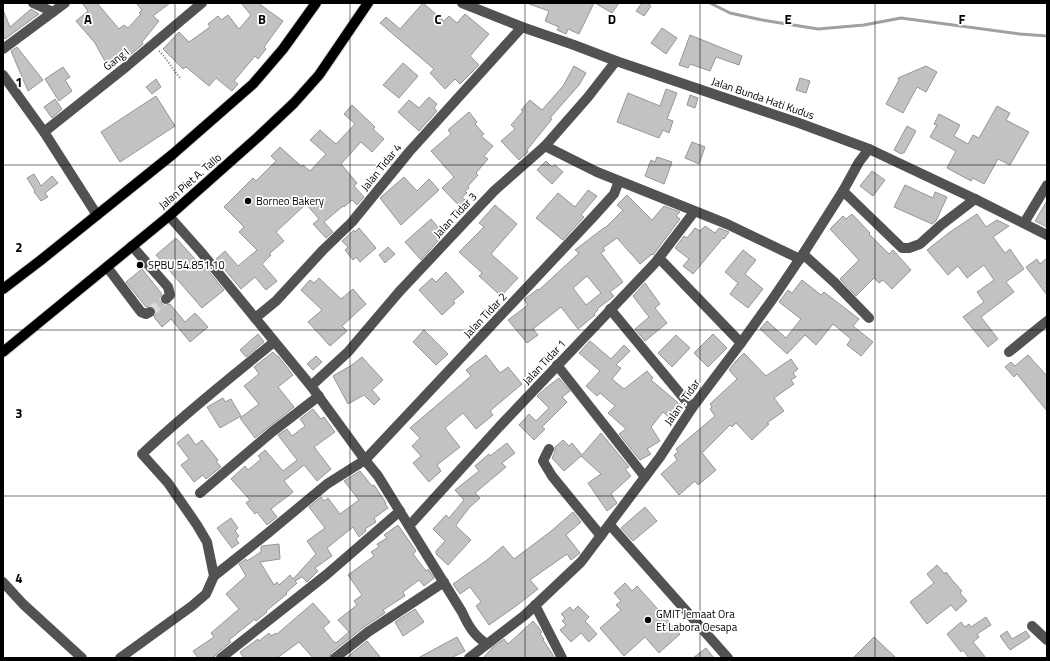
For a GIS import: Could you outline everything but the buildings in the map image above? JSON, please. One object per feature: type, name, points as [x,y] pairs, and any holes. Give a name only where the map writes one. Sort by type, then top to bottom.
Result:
[{"type":"main road","points":[[3,289],[219,116],[253,84],[283,50],[316,3]]},
{"type":"main road","name":"Jalan Piet A. Tallo","points":[[3,352],[169,216],[299,97],[319,75],[368,3]]},
{"type":"street","points":[[33,3],[53,12]]},
{"type":"street","points":[[3,50],[65,3]]},
{"type":"street","name":"Gang I","points":[[44,132],[202,3]]},
{"type":"street","name":"Jalan Bunda Hati Kudus","points":[[462,3],[522,27],[616,61],[799,123],[869,149],[1047,235]]},
{"type":"street","name":"Jalan Tidar 4","points":[[255,318],[276,301],[323,250],[352,222],[409,152],[522,27]]},
{"type":"street","name":"Jalan Tidar 3","points":[[311,386],[348,352],[399,292],[488,196],[545,146],[588,97],[616,61]]},
{"type":"street","points":[[3,75],[44,132],[97,215]]},
{"type":"street","points":[[545,146],[619,181],[727,224],[801,256],[834,282],[869,318]]},
{"type":"street","name":"Jalan . Tidar","points":[[469,658],[525,615],[581,562],[660,457],[692,408],[741,343],[801,256],[843,191],[859,162],[869,149]]},
{"type":"street","name":"Jalan Tidar 2","points":[[214,576],[327,484],[365,460],[595,215],[614,194],[619,181]]},
{"type":"street","points":[[1024,223],[1047,185]]},
{"type":"street","points":[[843,191],[902,248],[909,248],[920,244],[941,225],[975,199]]},
{"type":"street","name":"Jalan Tidar 1","points":[[409,526],[557,365],[659,258],[694,212]]},
{"type":"street","points":[[169,216],[201,252],[319,396],[378,476],[477,637],[487,644]]},
{"type":"street","points":[[132,246],[168,287],[170,295],[166,299]]},
{"type":"street","points":[[659,258],[741,343]]},
{"type":"street","points":[[107,267],[141,312],[146,314],[150,312]]},
{"type":"street","points":[[610,309],[692,408]]},
{"type":"street","points":[[1009,352],[1047,321]]},
{"type":"street","points":[[120,658],[192,606],[206,594],[214,576],[207,542],[197,525],[168,484],[142,454],[159,437],[274,342]]},
{"type":"street","points":[[557,365],[645,476]]},
{"type":"street","points":[[200,493],[272,432],[319,396]]},
{"type":"street","points":[[549,450],[543,461],[552,476],[601,536]]},
{"type":"street","points":[[221,658],[326,575],[400,511]]},
{"type":"street","points":[[610,525],[728,658]]},
{"type":"street","points":[[3,582],[24,604],[82,658]]},
{"type":"street","points":[[335,658],[368,632],[444,582]]},
{"type":"street","points":[[535,605],[562,658]]},
{"type":"street","points":[[1032,626],[1047,640]]},
{"type":"path","points":[[153,44],[168,60],[181,79]]},
{"type":"waterway","points":[[710,3],[730,13],[818,29],[864,25],[901,18],[1020,34],[1047,36]]},
{"type":"tunnel","points":[[150,312],[166,299]]},
{"type":"place","name":"Borneo Bakery","points":[[248,201]]},
{"type":"place","name":"SPBU 54.851.10","points":[[140,265]]},
{"type":"place","name":"GMIT Jemaat Ora Et Labora Oesapa","points":[[648,620]]}]
